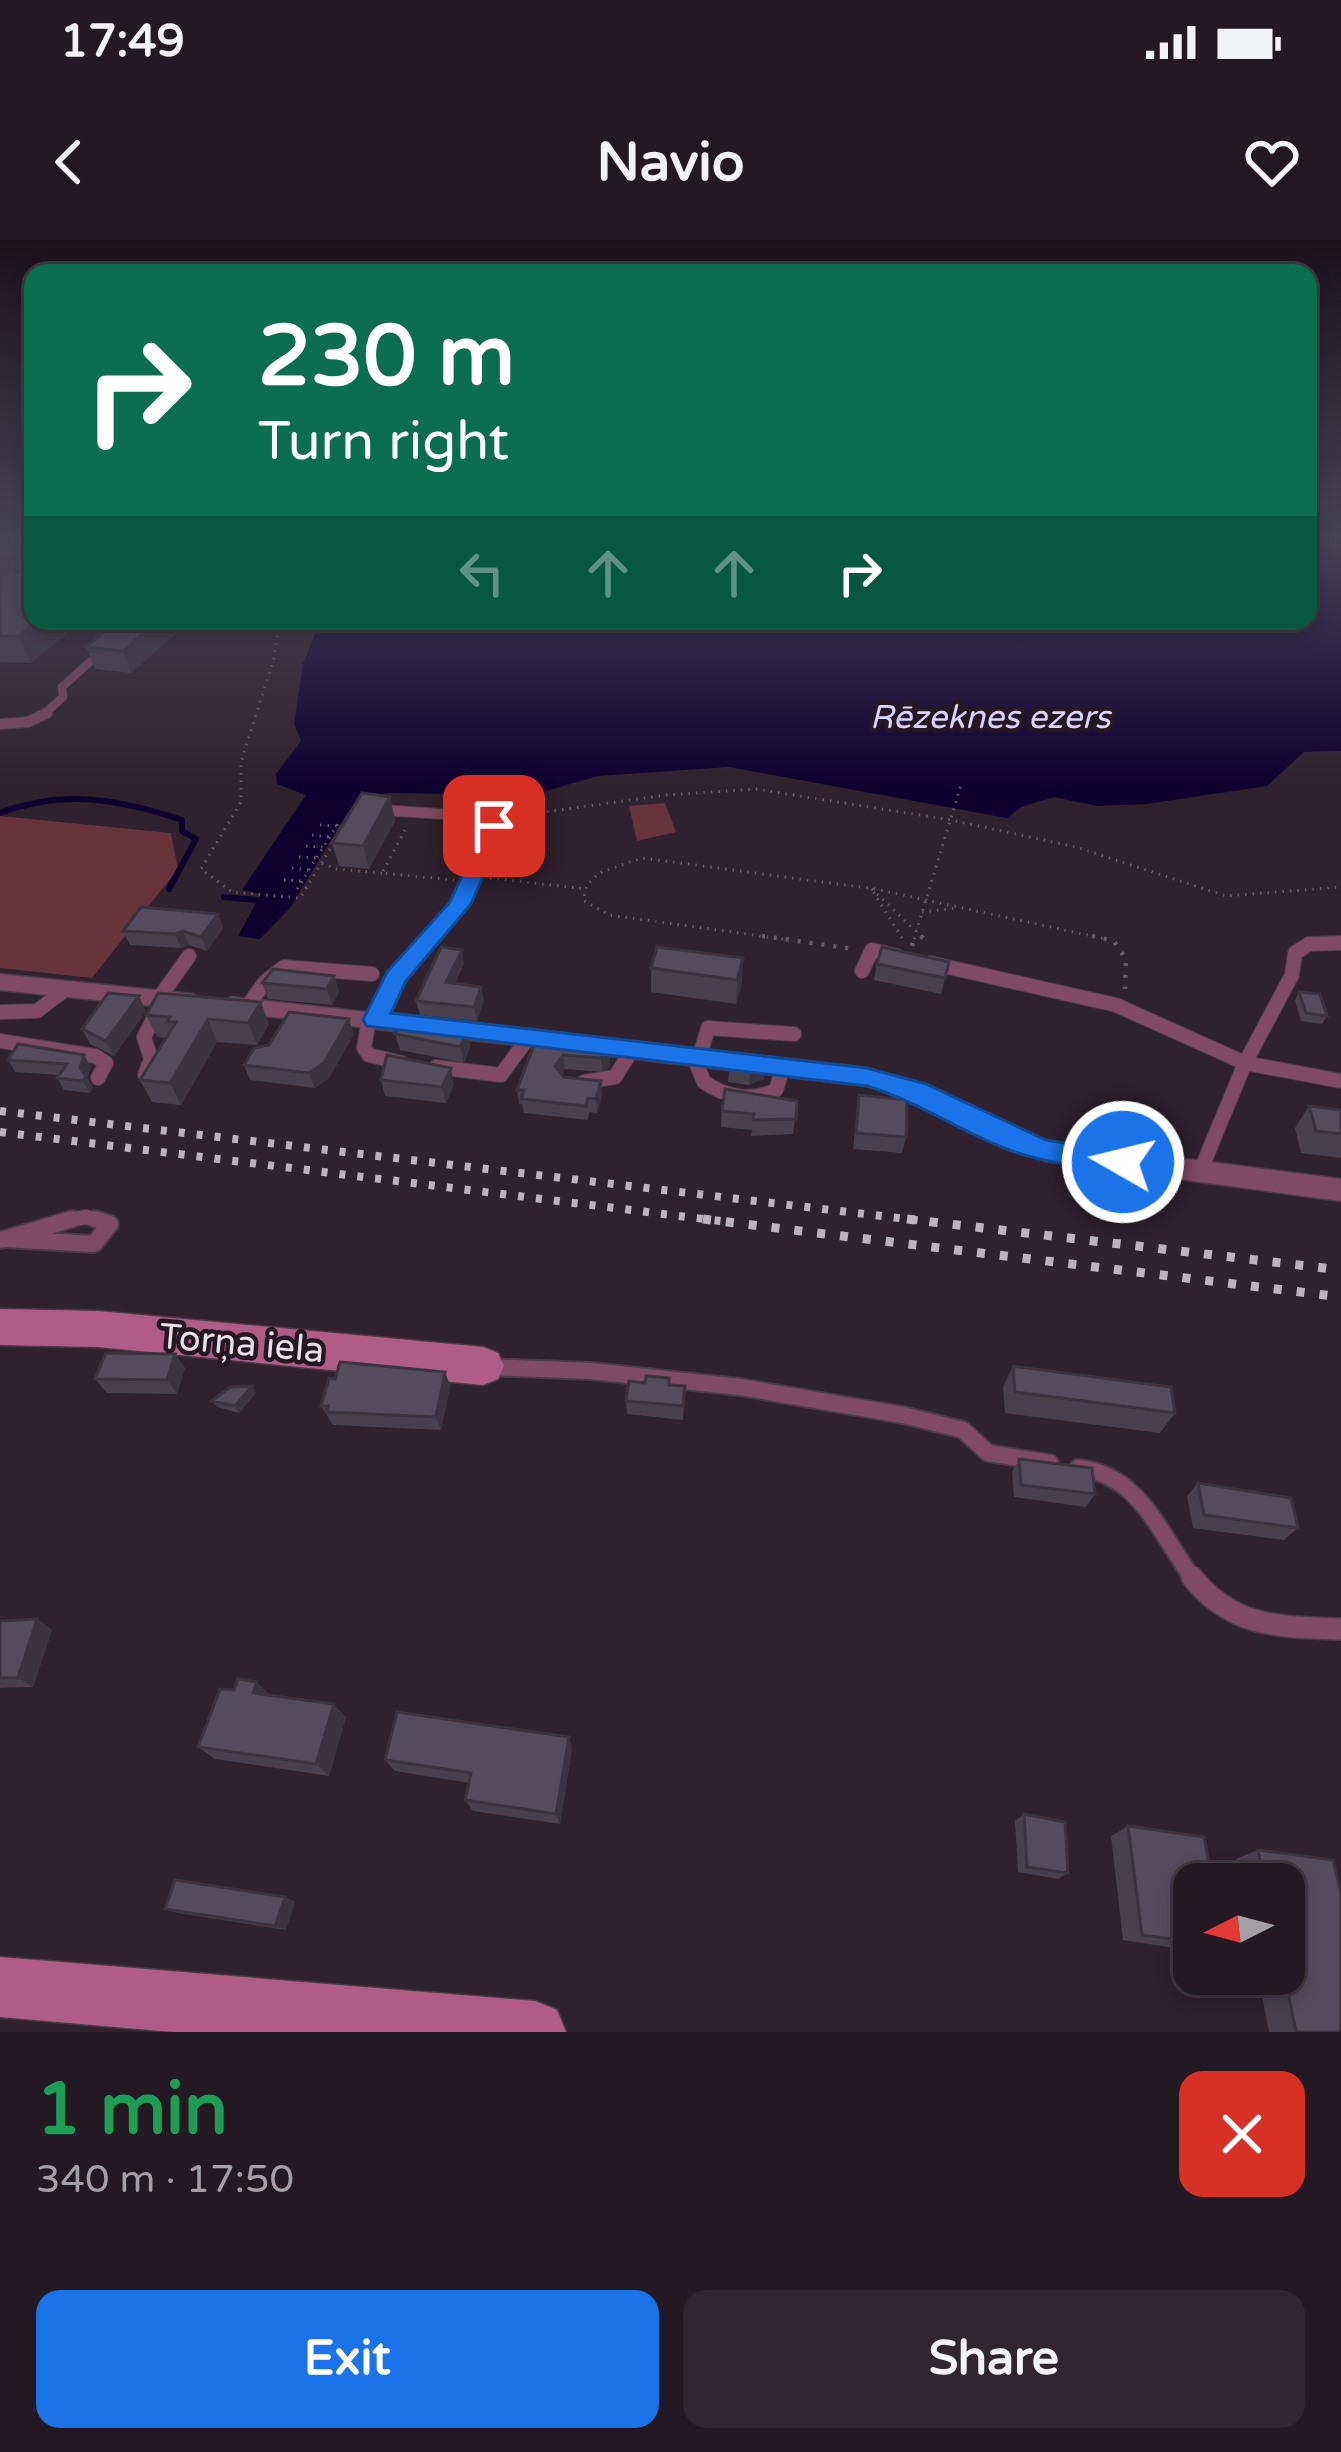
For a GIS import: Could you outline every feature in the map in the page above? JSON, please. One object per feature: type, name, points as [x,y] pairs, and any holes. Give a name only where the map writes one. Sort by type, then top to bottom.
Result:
[{"type":"street","points":[[0,982],[248,1007],[284,1021],[372,1020],[895,1083],[1010,1139],[1046,1151],[1341,1190]]},
{"type":"street","name":"Torņa iela","points":[[0,1327],[118,1330],[483,1366]]},
{"type":"street","points":[[0,1987],[535,2032]]},
{"type":"lane","points":[[0,724],[20,726],[51,713],[63,697],[62,687],[109,645]]},
{"type":"lane","points":[[382,810],[486,820],[494,826],[460,904],[396,978],[372,1020],[364,1048],[369,1055],[488,1079],[500,1078],[517,1064],[528,1038]]},
{"type":"lane","points":[[1200,1172],[1245,1063],[1292,975],[1295,953],[1309,944],[1341,943]]},
{"type":"lane","points":[[862,971],[872,950],[909,955],[1116,1005],[1245,1063],[1341,1081]]},
{"type":"lane","points":[[141,1080],[151,1066],[144,1037],[189,956]]},
{"type":"lane","points":[[248,1007],[265,982],[284,967],[372,974]]},
{"type":"lane","points":[[1,1013],[37,1014],[66,989]]},
{"type":"lane","points":[[698,1057],[704,1034],[720,1025],[794,1034]]},
{"type":"lane","points":[[0,1041],[95,1056],[106,1064],[98,1078]]},
{"type":"lane","points":[[568,1079],[605,1084],[623,1071],[632,1050]]},
{"type":"lane","points":[[101,1218],[110,1224],[94,1244],[2,1240],[61,1222],[101,1218]]},
{"type":"lane","points":[[483,1366],[591,1371],[764,1391],[963,1430],[988,1453],[1106,1472],[1129,1490],[1207,1594],[1232,1615],[1258,1624],[1341,1629]]},
{"type":"path","points":[[279,630],[241,762],[241,802],[201,868],[207,879],[228,892],[300,898],[341,819]]},
{"type":"path","points":[[909,955],[961,785]]},
{"type":"path","points":[[486,820],[666,795],[756,790],[951,820],[1102,853],[1226,896],[1341,887]]},
{"type":"path","points":[[297,889],[350,816]]},
{"type":"path","points":[[382,873],[412,818]]},
{"type":"path","points":[[320,824],[337,826]]},
{"type":"path","points":[[312,835],[330,837]]},
{"type":"path","points":[[383,842],[398,843]]},
{"type":"path","points":[[306,846],[323,848]]},
{"type":"path","points":[[298,857],[333,863],[336,869],[586,889]]},
{"type":"path","points":[[860,950],[609,915],[583,899],[599,873],[642,858],[871,888],[1114,941],[1126,959],[1125,994],[1116,1005]]},
{"type":"path","points":[[451,879],[459,862]]},
{"type":"path","points":[[292,868],[310,870]]},
{"type":"path","points":[[284,880],[302,881]]},
{"type":"path","points":[[871,888],[955,969]]},
{"type":"path","points":[[871,888],[909,955]]},
{"type":"path","points":[[922,912],[966,908]]},
{"type":"shaded area","points":[[665,803],[676,832],[637,841],[629,806]]},
{"type":"shaded area","points":[[0,816],[171,833],[178,869],[92,978],[0,968]]},
{"type":"water","name":"Rēzeknes ezers","points":[[1317,623],[1341,623],[1341,751],[1304,752],[1267,786],[1146,804],[1097,806],[1054,797],[1021,807],[1007,818],[729,767],[598,776],[532,795],[388,793],[356,799],[355,803],[364,804],[360,811],[349,810],[290,908],[260,939],[238,936],[261,894],[242,890],[306,795],[277,784],[276,774],[301,741],[294,724],[303,664],[317,630],[1317,630]]},
{"type":"building","points":[[0,623],[24,623],[27,630],[19,636],[0,636]]},
{"type":"building","points":[[106,630],[148,630],[123,651],[86,647]]},
{"type":"building","points":[[362,793],[390,797],[363,846],[332,843]]},
{"type":"building","points":[[141,907],[218,914],[201,937],[183,931],[123,931]]},
{"type":"building","points":[[441,947],[462,950],[446,982],[481,987],[474,1007],[416,1001]]},
{"type":"building","points":[[657,947],[743,958],[737,980],[651,968]]},
{"type":"building","points":[[882,947],[949,962],[945,978],[877,964]]},
{"type":"building","points":[[273,969],[334,976],[327,989],[262,983]]},
{"type":"building","points":[[1299,992],[1320,994],[1327,1016],[1306,1013]]},
{"type":"building","points":[[108,993],[139,996],[106,1041],[82,1029]]},
{"type":"building","points":[[158,993],[261,1002],[248,1023],[208,1019],[170,1083],[140,1080],[176,1022],[146,1015]]},
{"type":"building","points":[[289,1012],[349,1019],[324,1063],[309,1073],[244,1065],[254,1048],[269,1045]]},
{"type":"building","points":[[400,1024],[468,1031],[460,1047],[395,1034]]},
{"type":"building","points":[[536,1040],[609,1052],[601,1058],[563,1055],[555,1066],[564,1077],[601,1081],[596,1099],[588,1098],[586,1106],[521,1099],[524,1090],[517,1090]]},
{"type":"building","points":[[18,1044],[84,1055],[80,1068],[86,1076],[83,1081],[57,1078],[67,1064],[8,1060]]},
{"type":"building","points":[[387,1055],[451,1068],[442,1087],[381,1080]]},
{"type":"building","points":[[730,1059],[765,1063],[750,1070],[729,1066]]},
{"type":"building","points":[[725,1089],[797,1101],[796,1119],[753,1120],[754,1114],[722,1111]]},
{"type":"building","points":[[859,1095],[907,1100],[906,1137],[856,1133]]},
{"type":"building","points":[[1309,1106],[1341,1110],[1341,1134],[1316,1131]]},
{"type":"building","points":[[106,1353],[175,1354],[167,1380],[95,1379]]},
{"type":"building","points":[[340,1362],[445,1372],[436,1417],[326,1412],[328,1406],[321,1406],[329,1378],[335,1379]]},
{"type":"building","points":[[1013,1366],[1171,1387],[1175,1413],[1015,1392]]},
{"type":"building","points":[[646,1376],[669,1378],[669,1385],[685,1386],[683,1406],[626,1401],[629,1381],[645,1383]]},
{"type":"building","points":[[252,1386],[235,1406],[212,1401],[230,1387]]},
{"type":"building","points":[[1019,1459],[1092,1468],[1095,1494],[1021,1485]]},
{"type":"building","points":[[1198,1483],[1291,1498],[1298,1528],[1204,1515]]},
{"type":"building","points":[[37,1619],[18,1678],[0,1678],[0,1621]]},
{"type":"building","points":[[238,1679],[257,1682],[253,1693],[334,1704],[316,1764],[198,1747],[220,1689],[234,1690]]},
{"type":"building","points":[[397,1712],[569,1737],[556,1814],[465,1800],[471,1773],[385,1760]]},
{"type":"building","points":[[1024,1814],[1065,1822],[1068,1873],[1027,1867]]},
{"type":"building","points":[[1128,1826],[1204,1837],[1209,1863],[1173,1863],[1173,1939],[1142,1935]]},
{"type":"building","points":[[1258,1850],[1333,1860],[1341,1893],[1341,2032],[1296,2032],[1288,1995],[1305,1995],[1305,1863],[1261,1863]]},
{"type":"building","points":[[175,1880],[285,1897],[275,1926],[165,1909]]},
{"type":"waterway","points":[[0,813],[69,799],[136,807],[182,820],[182,831],[196,839],[169,889]]},
{"type":"waterway","points":[[224,897],[257,900]]},
{"type":"railway","points":[[0,1111],[932,1222]]},
{"type":"railway","points":[[0,1132],[728,1222]]},
{"type":"railway","points":[[703,1219],[1341,1297]]},
{"type":"railway","points":[[907,1219],[1341,1270]]},
{"type":"route","points":[[494,826],[460,904],[396,978],[375,1020],[867,1077],[916,1091],[1010,1139],[1046,1151],[1123,1162]]}]
